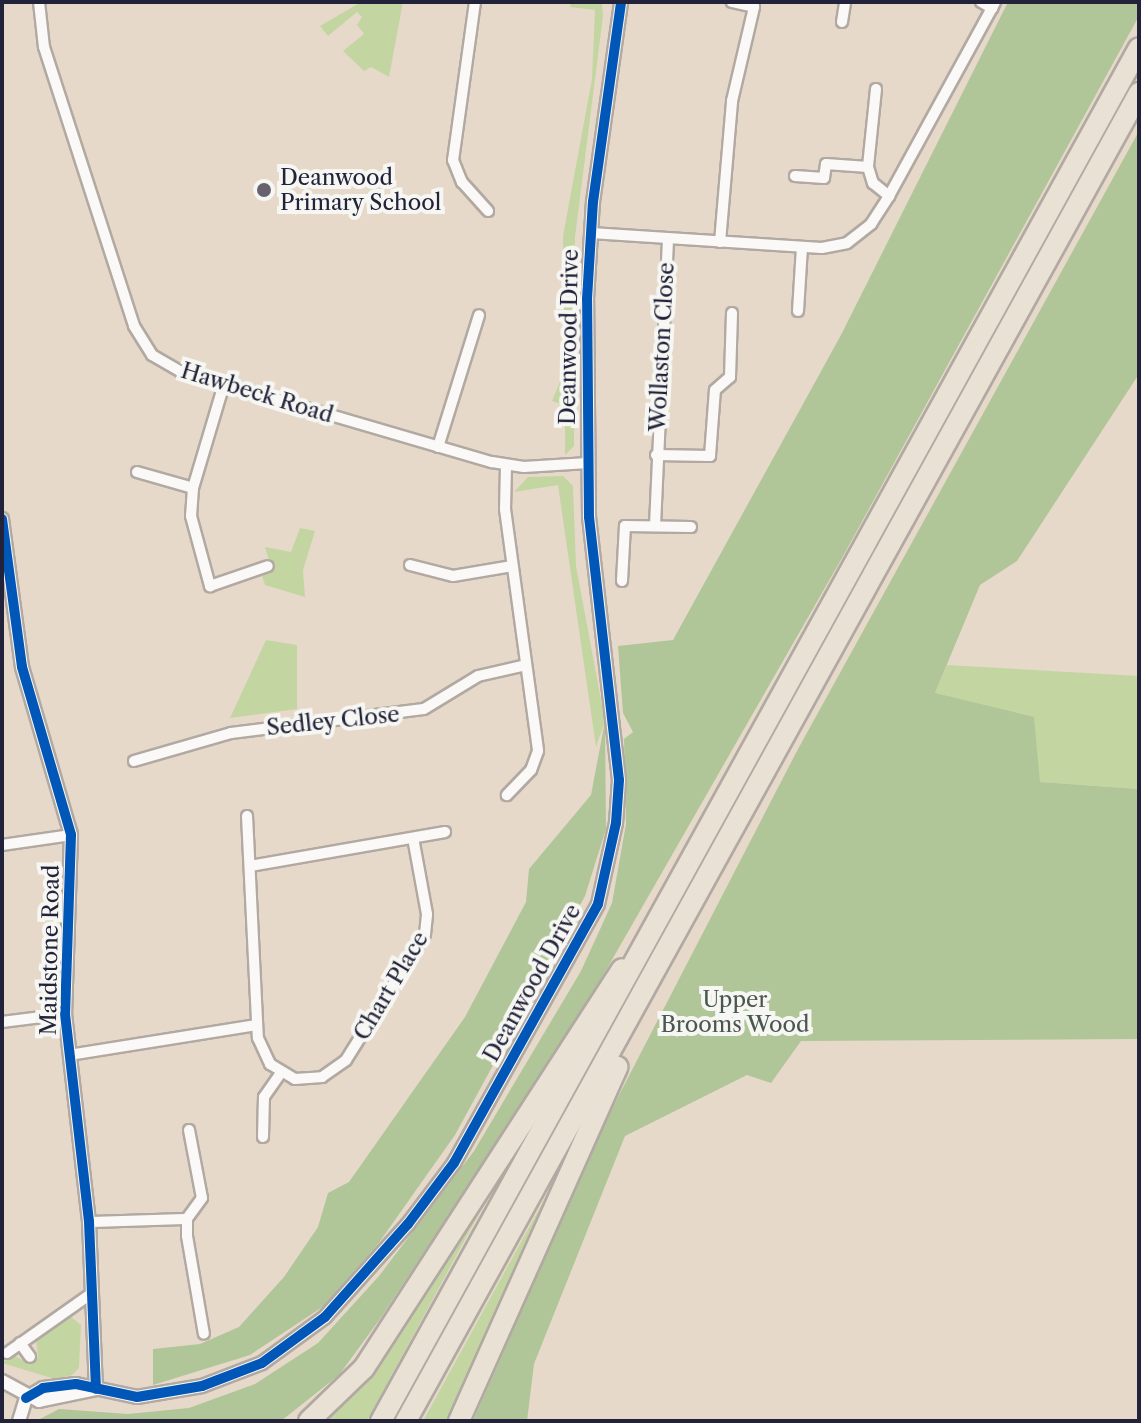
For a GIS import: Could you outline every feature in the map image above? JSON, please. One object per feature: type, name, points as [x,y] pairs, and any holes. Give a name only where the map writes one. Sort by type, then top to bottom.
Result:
[{"type":"highway","points":[[381,1421],[1139,48]]},
{"type":"highway","points":[[406,1421],[1139,93]]},
{"type":"highway","points":[[309,1421],[351,1384],[393,1325],[602,991],[648,939]]},
{"type":"highway","points":[[459,1421],[576,1150],[634,1031],[641,995]]},
{"type":"highway","points":[[292,1421],[331,1392],[393,1325]]},
{"type":"street","name":"Hawbeck Road","points":[[39,2],[44,47],[139,338],[167,366],[506,466],[588,463]]},
{"type":"street","points":[[475,2],[453,160],[462,182],[488,211]]},
{"type":"street","name":"Deanwood Drive","points":[[26,1398],[43,1388],[76,1384],[150,1396],[202,1386],[262,1363],[325,1317],[440,1183],[571,961],[598,904],[616,823],[619,780],[594,580],[588,463],[591,233],[621,2]]},
{"type":"street","points":[[720,242],[732,101],[754,7],[732,2]]},
{"type":"street","points":[[842,22],[845,2]]},
{"type":"street","points":[[591,233],[802,247],[831,248],[847,243],[871,224],[889,196],[993,5],[981,2]]},
{"type":"street","points":[[876,89],[868,167],[873,183],[889,196]]},
{"type":"street","points":[[795,176],[824,178],[826,164],[868,167]]},
{"type":"street","name":"Wollaston Close","points":[[655,526],[668,239]]},
{"type":"street","points":[[798,311],[802,247]]},
{"type":"street","name":"Wollaston Close","points":[[656,455],[710,456],[715,390],[730,377],[732,313]]},
{"type":"street","points":[[438,447],[479,315]]},
{"type":"street","points":[[224,384],[193,488],[191,516],[210,586],[268,566]]},
{"type":"street","points":[[506,466],[512,566],[537,758],[507,795]]},
{"type":"street","points":[[137,472],[193,488]]},
{"type":"street","name":"Maidstone Road","points":[[2,519],[6,600],[30,702],[71,835],[65,1014],[89,1222],[96,1389]]},
{"type":"street","points":[[622,581],[625,526],[691,527]]},
{"type":"street","points":[[410,565],[453,576],[512,566]]},
{"type":"street","name":"Sedley Close","points":[[134,761],[231,733],[415,711],[478,676],[526,665]]},
{"type":"street","points":[[247,816],[257,1025],[264,1056],[281,1073],[264,1097],[263,1137]]},
{"type":"street","points":[[250,866],[445,832]]},
{"type":"street","points":[[2,845],[71,835]]},
{"type":"street","name":"Chart Place","points":[[281,1073],[313,1079],[339,1067],[421,941],[427,914],[413,838]]},
{"type":"street","points":[[2,1022],[65,1014]]},
{"type":"street","points":[[69,1055],[257,1025]]},
{"type":"street","points":[[89,1222],[187,1219],[201,1205],[202,1192],[189,1130]]},
{"type":"street","points":[[187,1219],[204,1334]]},
{"type":"street","points":[[7,1353],[92,1293]]},
{"type":"street","points":[[20,1343],[30,1357]]},
{"type":"street","points":[[2,1381],[26,1398],[19,1421]]},
{"type":"green space","points":[[361,2],[403,2],[389,77],[371,67],[364,71],[343,51],[364,34],[357,25],[362,17],[357,12],[328,36],[320,26]]},
{"type":"green space","points":[[571,2],[602,2],[603,16],[575,237],[574,446],[565,455],[565,405],[552,401],[565,370],[563,236],[592,79],[595,10],[570,7]]},
{"type":"green space","points":[[1008,2],[1139,2],[1139,16],[842,558],[581,1014],[380,1319],[339,1375],[281,1421],[36,1421],[59,1409],[128,1414],[189,1408],[255,1384],[318,1343],[379,1276],[474,1151],[581,971],[612,903],[626,824],[624,739],[633,732],[623,713],[618,646],[673,640],[841,335]]},
{"type":"green space","name":"Upper Brooms Wood","points":[[1139,131],[1139,374],[1017,561],[980,585],[935,693],[1034,717],[1040,782],[1139,789],[1139,1039],[801,1041],[771,1083],[747,1075],[625,1136],[534,1364],[527,1421],[473,1421],[602,1128],[798,749]]},
{"type":"green space","points":[[563,476],[573,486],[576,566],[605,721],[596,747],[558,485],[514,492],[528,477]]},
{"type":"green space","points":[[300,528],[315,531],[303,570],[305,597],[265,585],[262,576],[272,572],[265,547],[291,552]]},
{"type":"green space","points":[[266,640],[297,645],[297,709],[230,718]]},
{"type":"green space","points":[[947,665],[1139,676],[1139,789],[1040,782],[935,693]]},
{"type":"green space","points":[[605,721],[606,829],[585,896],[455,1135],[378,1244],[324,1306],[250,1355],[153,1385],[153,1349],[200,1344],[239,1327],[284,1277],[318,1227],[328,1193],[349,1182],[465,1017],[526,902],[529,869],[591,795]]},
{"type":"green space","points":[[568,1156],[455,1421],[423,1421]]},
{"type":"green space","points":[[508,1160],[367,1421],[312,1421]]},
{"type":"green space","points":[[70,1316],[81,1325],[79,1368],[72,1375],[55,1379],[2,1363],[13,1355],[28,1363],[38,1356],[36,1340]]},
{"type":"cycle path","points":[[26,1398],[43,1388],[76,1384],[137,1397],[202,1386],[262,1363],[325,1317],[408,1224],[454,1163],[598,904],[616,823],[619,780],[589,517],[587,299],[593,202],[621,2]]},
{"type":"cycle path","points":[[2,519],[22,667],[71,835],[65,1014],[89,1222],[96,1389]]},
{"type":"place","name":"Deanwood Primary School","points":[[264,190]]}]
